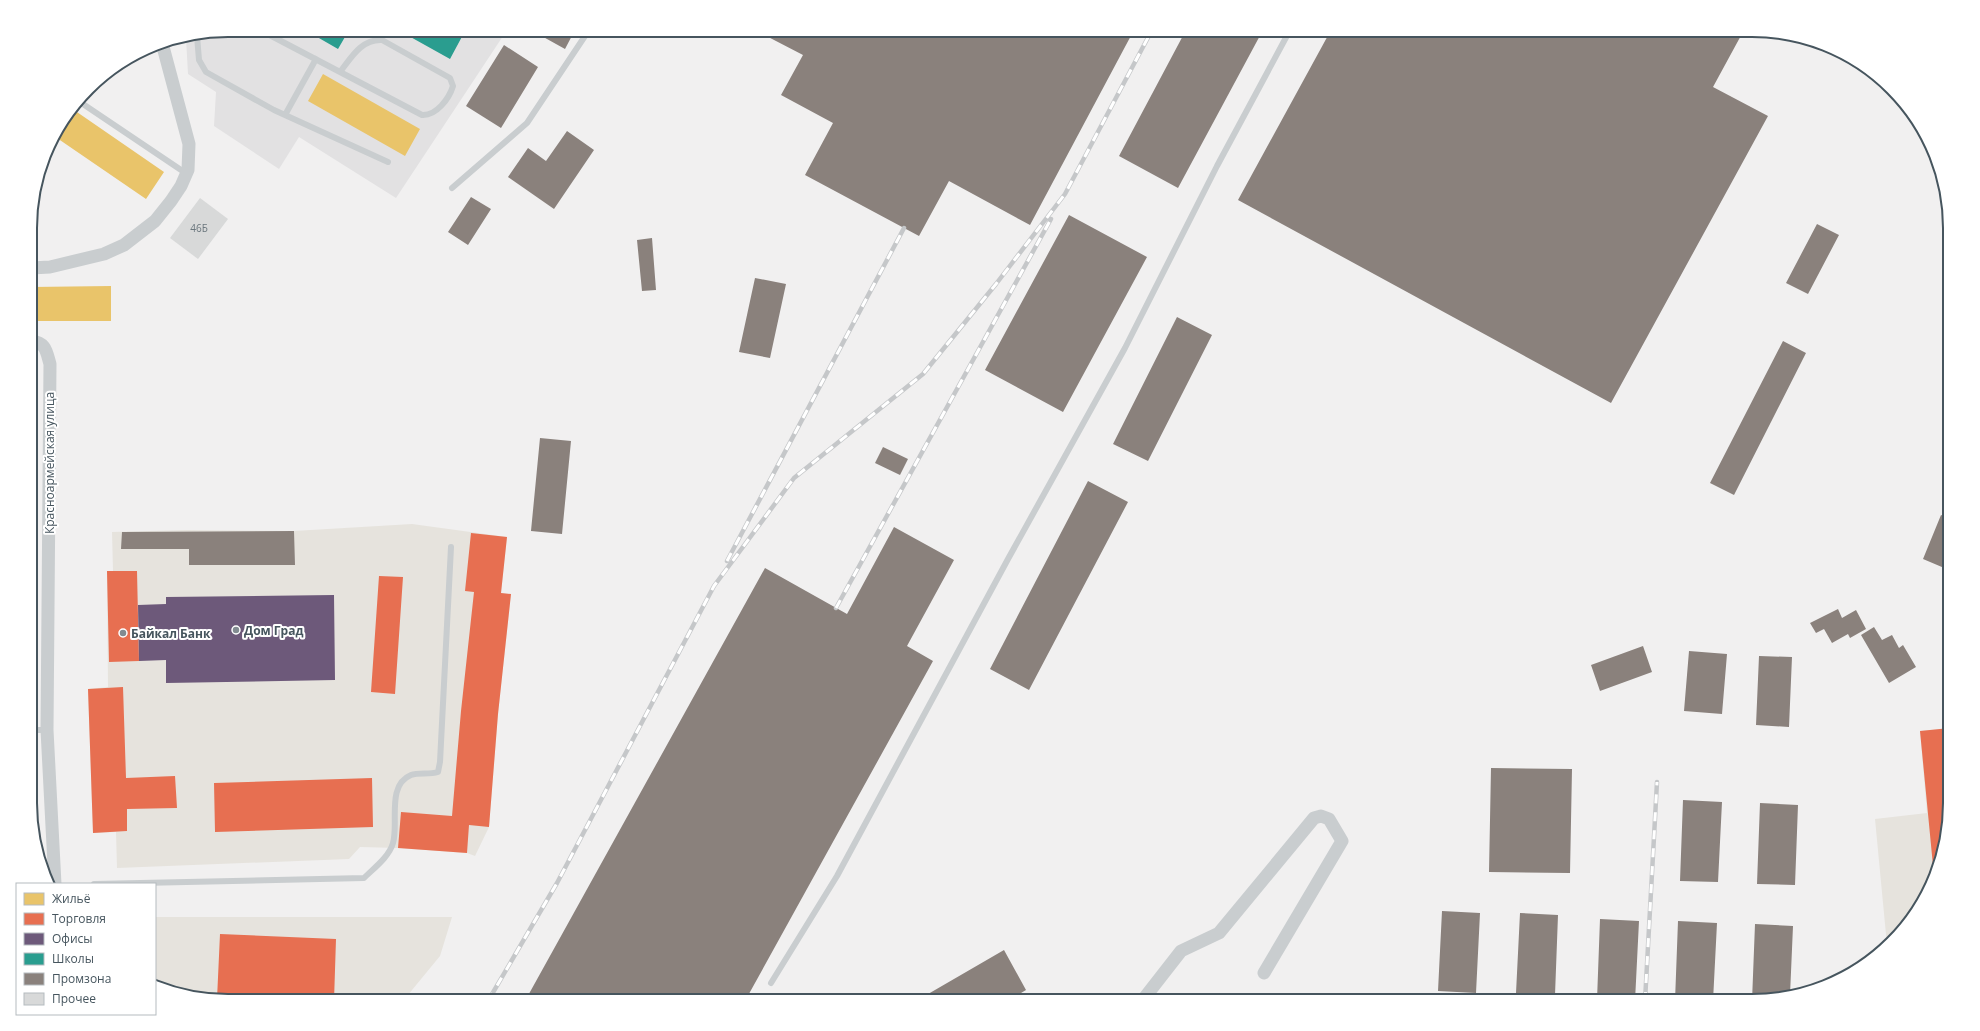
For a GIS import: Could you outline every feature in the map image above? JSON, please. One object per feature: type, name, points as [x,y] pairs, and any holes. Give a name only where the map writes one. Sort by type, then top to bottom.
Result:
[{"type":"street","points":[[37,268],[50,267],[104,254],[124,245],[155,221],[171,201],[187,174],[190,144],[164,48]]},
{"type":"street","name":"Красноармейская улица","points":[[37,342],[40,342],[46,349],[50,364],[47,730],[52,876]]},
{"type":"street","points":[[1147,994],[1181,951],[1219,933],[1314,818],[1321,816],[1329,819],[1342,841],[1264,973]]},
{"type":"lane","points":[[273,37],[422,115],[430,115],[438,110],[453,86],[450,78],[382,40],[371,41],[364,44],[340,72]]},
{"type":"lane","points":[[452,188],[527,122],[584,37]]},
{"type":"lane","points":[[770,983],[837,876],[1008,560],[1126,348],[1217,166],[1286,37]]},
{"type":"lane","points":[[197,40],[199,60],[206,72],[285,115],[388,162]]},
{"type":"lane","points":[[285,115],[316,60]]},
{"type":"lane","points":[[83,104],[187,174]]},
{"type":"lane","points":[[139,883],[364,878],[389,853],[394,842],[396,794],[400,784],[411,775],[431,774],[438,772],[440,762],[451,547]]},
{"type":"lane","points":[[37,730],[47,730]]},
{"type":"shaded area","points":[[216,37],[502,37],[396,198],[299,137],[279,169],[214,126],[216,92],[188,74],[186,42]]},
{"type":"shaded area","points":[[412,524],[507,537],[501,593],[511,594],[498,714],[489,827],[475,856],[467,853],[360,847],[349,859],[117,868],[116,832],[93,833],[88,689],[108,687],[107,571],[113,571],[112,532],[187,530],[294,531]]},
{"type":"shaded area","points":[[1943,729],[1943,815],[1941,828],[1933,864],[1923,887],[1911,909],[1896,929],[1886,939],[1875,819],[1927,813],[1920,731]]},
{"type":"shaded area","points":[[156,917],[452,917],[440,956],[409,994],[216,994],[191,990],[167,984],[156,979]]},
{"type":"building: Жильё","points":[[323,74],[420,129],[405,156],[308,101]]},
{"type":"building: Жильё","points":[[77,112],[164,172],[146,199],[59,140],[69,122]]},
{"type":"building: Жильё","points":[[111,286],[111,321],[37,321],[37,287]]},
{"type":"building: Торговля","points":[[471,533],[507,537],[501,593],[511,594],[498,714],[489,827],[469,825],[467,853],[398,848],[401,812],[452,816],[461,711],[474,592],[465,591]]},
{"type":"building: Торговля","name":"Байкал Банк","points":[[107,571],[137,571],[139,661],[109,662]]},
{"type":"building: Торговля","points":[[379,576],[403,577],[395,694],[371,692]]},
{"type":"building: Торговля","points":[[123,687],[126,778],[175,776],[177,808],[127,809],[127,831],[93,833],[88,689]]},
{"type":"building: Торговля","points":[[1943,729],[1943,815],[1933,864],[1920,731]]},
{"type":"building: Торговля","points":[[372,778],[373,827],[215,832],[214,783]]},
{"type":"building: Торговля","points":[[220,934],[336,939],[334,994],[217,994]]},
{"type":"building: Офисы","points":[[334,595],[335,680],[166,683],[166,660],[139,661],[138,605],[166,604],[166,597]]},
{"type":"building: Школы","points":[[317,37],[345,37],[338,49]]},
{"type":"building: Школы","points":[[411,37],[462,37],[450,59]]},
{"type":"building: Промзона","points":[[543,37],[571,37],[565,49]]},
{"type":"building: Промзона","points":[[768,37],[1130,37],[1030,225],[949,181],[919,236],[805,175],[833,123],[781,95],[803,55]]},
{"type":"building: Промзона","points":[[1182,37],[1259,37],[1178,188],[1119,156]]},
{"type":"building: Промзона","points":[[1327,37],[1740,37],[1713,87],[1768,116],[1611,403],[1238,200]]},
{"type":"building: Промзона","points":[[504,45],[538,67],[501,128],[466,106]]},
{"type":"building: Промзона","points":[[567,131],[594,150],[554,209],[508,177],[528,148],[546,161]]},
{"type":"building: Промзона","points":[[471,197],[491,209],[468,245],[448,232]]},
{"type":"building: Промзона","points":[[1069,215],[1147,257],[1063,412],[985,370]]},
{"type":"building: Промзона","points":[[1817,224],[1839,235],[1808,294],[1786,283]]},
{"type":"building: Промзона","points":[[652,238],[656,290],[642,291],[637,240]]},
{"type":"building: Промзона","points":[[755,278],[786,284],[770,358],[739,352]]},
{"type":"building: Промзона","points":[[1177,317],[1212,335],[1148,461],[1113,444]]},
{"type":"building: Промзона","points":[[1783,341],[1806,353],[1734,495],[1710,483]]},
{"type":"building: Промзона","points":[[540,438],[571,441],[562,534],[531,531]]},
{"type":"building: Промзона","points":[[883,447],[908,459],[900,475],[875,463]]},
{"type":"building: Промзона","points":[[1088,481],[1128,502],[1029,690],[990,669]]},
{"type":"building: Промзона","points":[[1941,515],[1943,516],[1943,567],[1923,559]]},
{"type":"building: Промзона","points":[[894,527],[954,560],[907,646],[933,661],[749,994],[529,994],[765,568],[847,614]]},
{"type":"building: Промзона","points":[[294,531],[295,565],[189,565],[189,549],[121,549],[122,532]]},
{"type":"building: Промзона","points":[[1838,609],[1842,618],[1856,610],[1866,629],[1850,638],[1848,634],[1832,643],[1824,629],[1816,633],[1810,623]]},
{"type":"building: Промзона","points":[[1874,627],[1882,640],[1892,635],[1899,648],[1903,645],[1916,667],[1889,683],[1861,635]]},
{"type":"building: Промзона","points":[[1643,646],[1652,672],[1600,691],[1591,665]]},
{"type":"building: Промзона","points":[[1689,651],[1727,654],[1722,714],[1684,711]]},
{"type":"building: Промзона","points":[[1759,656],[1792,657],[1789,727],[1756,725]]},
{"type":"building: Промзона","points":[[1491,768],[1572,769],[1570,873],[1489,872]]},
{"type":"building: Промзона","points":[[1683,800],[1722,802],[1718,882],[1680,881]]},
{"type":"building: Промзона","points":[[1760,803],[1798,805],[1795,885],[1757,884]]},
{"type":"building: Промзона","points":[[1442,911],[1480,913],[1476,993],[1438,991]]},
{"type":"building: Промзона","points":[[1520,913],[1558,915],[1555,994],[1516,993]]},
{"type":"building: Промзона","points":[[1600,919],[1639,921],[1635,994],[1597,994]]},
{"type":"building: Промзона","points":[[1678,921],[1717,923],[1713,994],[1675,994]]},
{"type":"building: Промзона","points":[[1755,924],[1793,926],[1790,990],[1764,994],[1752,994]]},
{"type":"building: Промзона","points":[[1004,950],[1026,990],[1019,994],[928,994]]},
{"type":"building: Прочее","points":[[200,198],[228,219],[198,259],[170,238]]},
{"type":"railway","points":[[492,994],[557,883],[714,586],[794,478],[923,374],[996,284],[1065,194],[1148,37]]},
{"type":"railway","points":[[836,608],[1051,219]]},
{"type":"railway","points":[[727,561],[904,228]]},
{"type":"railway","points":[[1645,994],[1657,782]]},
{"type":"place","name":"Дом Град","points":[[236,630]]},
{"type":"place","name":"Байкал Банк","points":[[123,633]]}]
